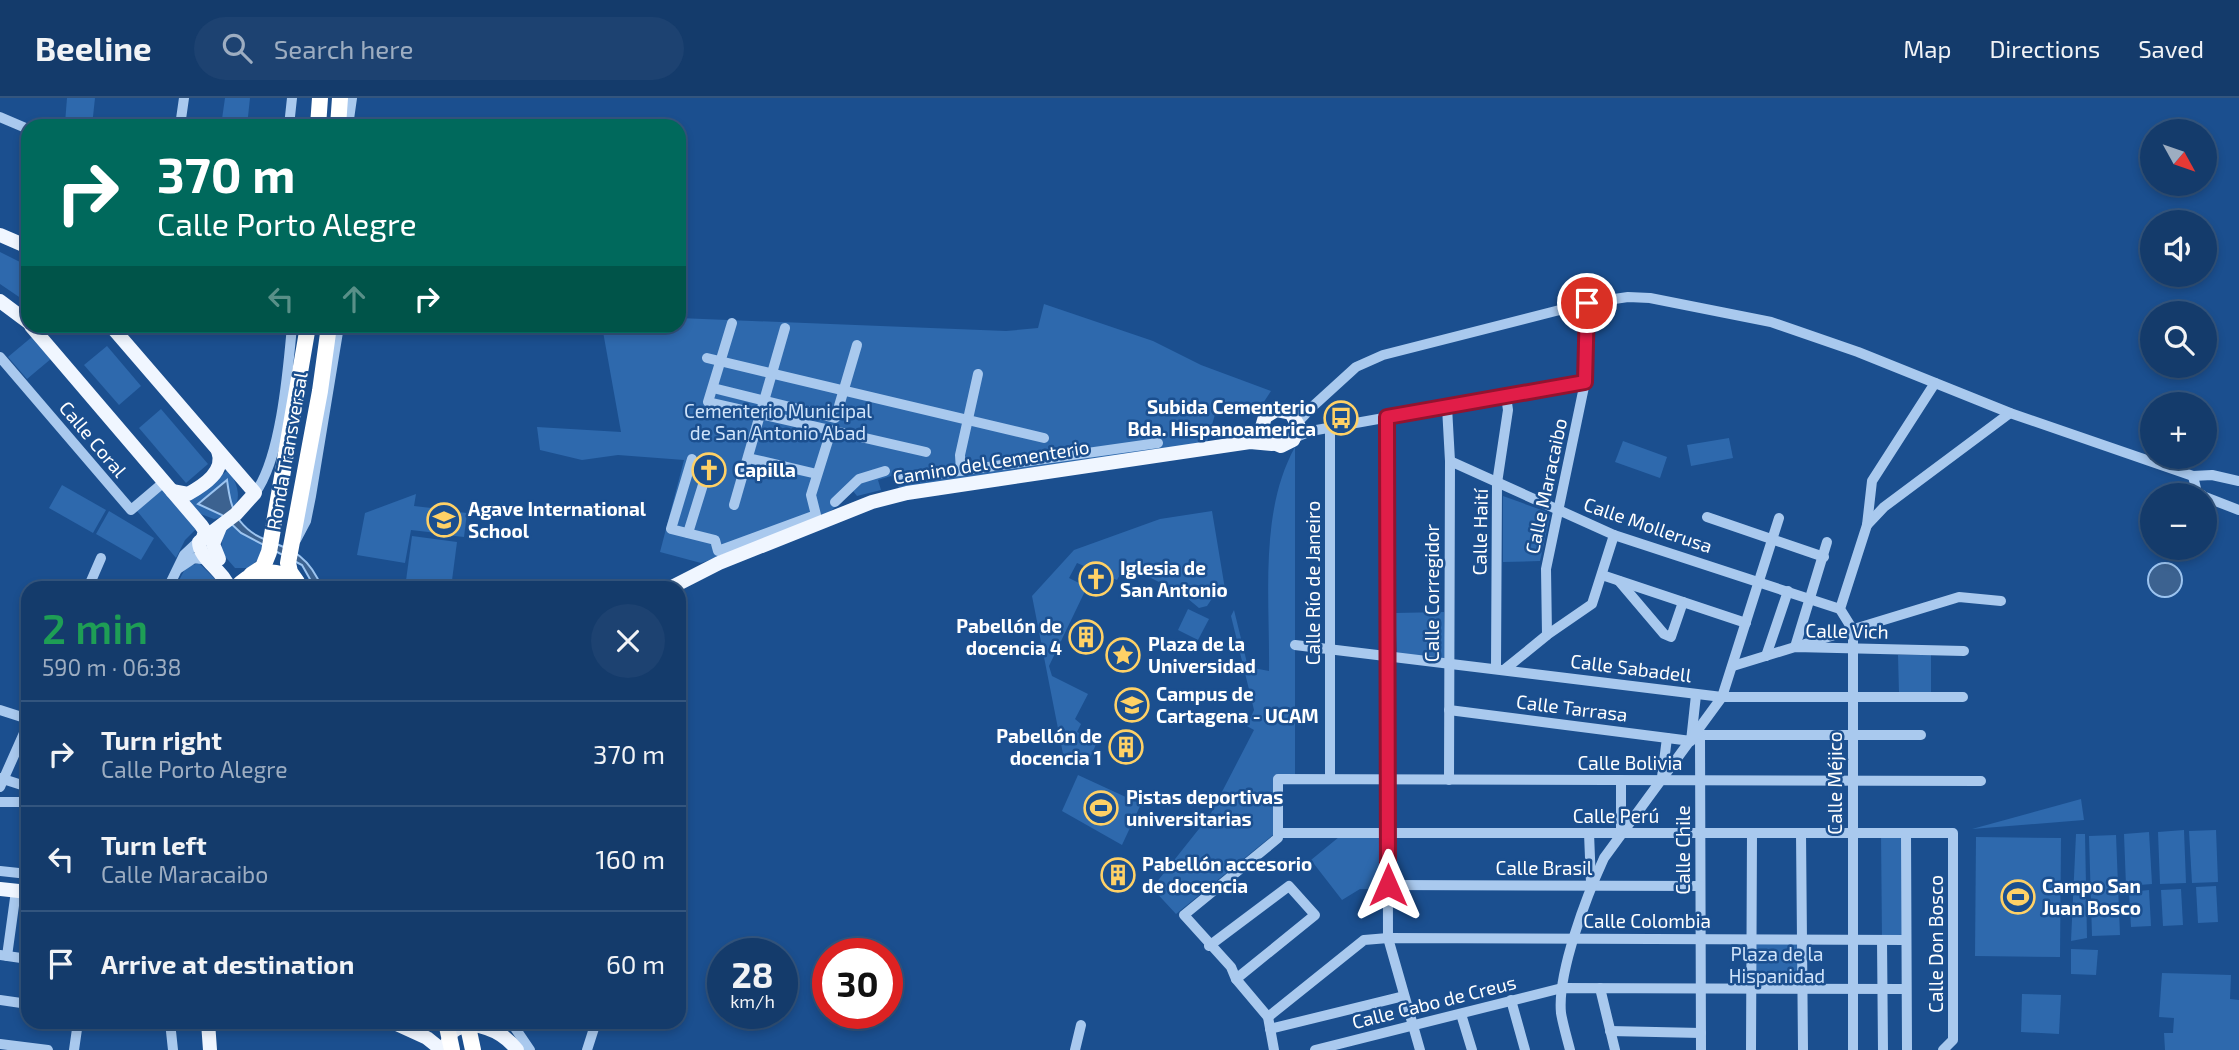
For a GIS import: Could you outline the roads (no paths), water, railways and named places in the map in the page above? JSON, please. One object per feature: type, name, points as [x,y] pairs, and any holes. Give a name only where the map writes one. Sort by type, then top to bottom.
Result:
[{"type":"highway","points":[[318,119],[320,98]]},
{"type":"highway","points":[[338,119],[340,98]]},
{"type":"highway","name":"Ronda Transversal","points":[[244,581],[263,566],[269,552],[307,333]]},
{"type":"highway","name":"Ronda Transversal","points":[[296,581],[289,570],[290,552],[328,333]]},
{"type":"highway","points":[[250,576],[276,572],[292,581]]},
{"type":"highway","points":[[452,1050],[455,1029]]},
{"type":"highway","points":[[459,1029],[473,1050]]},
{"type":"main road","points":[[0,235],[21,244]]},
{"type":"main road","points":[[0,301],[21,317]]},
{"type":"main road","points":[[38,333],[203,528],[201,539],[225,581]]},
{"type":"main road","points":[[117,333],[255,492],[223,524],[201,539]]},
{"type":"main road","points":[[1250,442],[1259,437],[1265,417],[1272,411],[1282,409],[1299,426],[1285,445],[1272,444],[1265,438],[1262,428]]},
{"type":"main road","name":"Camino del Cementerio","points":[[684,581],[719,563],[872,502],[907,493],[1250,442],[1272,444]]},
{"type":"main road","points":[[168,486],[188,494],[216,472],[221,462],[218,451]]},
{"type":"main road","points":[[214,560],[214,540],[223,524]]},
{"type":"main road","points":[[214,560],[234,575],[250,576]]},
{"type":"main road","points":[[0,881],[21,888]]},
{"type":"main road","points":[[0,889],[21,889]]},
{"type":"main road","points":[[208,1029],[210,1050]]},
{"type":"main road","points":[[407,1029],[427,1038],[443,1050],[453,1029]]},
{"type":"main road","points":[[483,1029],[500,1035]]},
{"type":"main road","points":[[495,1029],[517,1050]]},
{"type":"street","points":[[181,119],[184,98]]},
{"type":"street","points":[[290,119],[292,98]]},
{"type":"street","points":[[349,119],[352,98]]},
{"type":"street","points":[[0,117],[21,126]]},
{"type":"street","points":[[1299,426],[1311,408],[1352,370],[1370,360],[1587,303],[1628,297],[1770,322],[1858,352],[2010,413],[2193,476],[2212,475],[2239,481]]},
{"type":"street","name":"Calle Maracaibo","points":[[1547,635],[1546,569],[1585,382],[1587,303]]},
{"type":"street","points":[[732,324],[708,402],[926,452]]},
{"type":"street","points":[[734,505],[785,328]]},
{"type":"street","points":[[255,492],[266,474],[271,458],[286,380],[291,333]]},
{"type":"street","points":[[290,552],[307,516],[328,405],[338,333]]},
{"type":"street","points":[[839,406],[856,345]]},
{"type":"street","name":"Calle Coral","points":[[0,357],[131,510],[168,486]]},
{"type":"street","points":[[707,358],[1044,439]]},
{"type":"street","points":[[961,471],[960,455],[978,374]]},
{"type":"street","points":[[1299,426],[1331,428],[1585,382]]},
{"type":"street","points":[[1853,630],[1840,609],[1867,524],[1872,481],[1935,383]]},
{"type":"street","points":[[713,388],[835,418]]},
{"type":"street","name":"Calle Haití","points":[[1500,669],[1497,483],[1508,410],[1506,396]]},
{"type":"street","name":"Calle Corregidor","points":[[1447,407],[1450,461],[1449,780]]},
{"type":"street","points":[[1867,524],[1884,507],[2010,413]]},
{"type":"street","points":[[1387,417],[1388,938],[1420,1050]]},
{"type":"street","name":"Calle Río de Janeiro","points":[[1330,779],[1331,428]]},
{"type":"street","points":[[692,459],[671,528],[715,540],[718,551],[816,515],[811,495],[831,431]]},
{"type":"street","points":[[902,479],[1158,443]]},
{"type":"street","points":[[748,458],[817,474]]},
{"type":"street","name":"Calle Mollerusa","points":[[1450,461],[1615,535],[1840,609]]},
{"type":"street","points":[[835,502],[859,480],[885,471]]},
{"type":"street","points":[[688,533],[706,475]]},
{"type":"street","points":[[2193,476],[2195,483]]},
{"type":"street","points":[[2217,501],[2239,510]]},
{"type":"street","points":[[1707,517],[1824,557]]},
{"type":"street","points":[[1570,1050],[1561,1013],[1562,988],[1591,886],[1604,858],[1722,697],[1779,518]]},
{"type":"street","points":[[1500,669],[1592,604],[1615,535]]},
{"type":"street","points":[[171,581],[184,555],[201,539]]},
{"type":"street","points":[[1795,647],[1827,542]]},
{"type":"street","points":[[91,581],[101,558]]},
{"type":"street","points":[[175,573],[194,558],[214,560]]},
{"type":"street","points":[[1602,575],[1746,623]]},
{"type":"street","points":[[1619,581],[1664,634],[1671,637],[1683,602]]},
{"type":"street","points":[[1766,656],[1788,591]]},
{"type":"street","points":[[1795,647],[1959,597],[2001,601]]},
{"type":"street","name":"Calle Méjico","points":[[1853,630],[1853,1050]]},
{"type":"street","name":"Calle Sabadell","points":[[1296,645],[1696,695],[1963,697]]},
{"type":"street","name":"Calle Vich","points":[[1732,666],[1795,647],[1964,652]]},
{"type":"street","name":"Calle Chile","points":[[1696,695],[1695,737],[1700,780],[1701,1050]]},
{"type":"street","points":[[0,710],[21,718]]},
{"type":"street","name":"Calle Tarrasa","points":[[1449,710],[1667,738],[1921,735]]},
{"type":"street","points":[[21,737],[1,782],[21,786]]},
{"type":"street","points":[[1661,780],[1667,738]]},
{"type":"street","name":"Calle Bolivia","points":[[1278,833],[1278,779],[1981,781]]},
{"type":"street","points":[[1621,780],[1621,834]]},
{"type":"street","points":[[0,802],[21,802]]},
{"type":"street","points":[[1274,1050],[1268,1017],[1236,979],[1231,967],[1209,946],[1184,915],[1278,838],[1278,833]]},
{"type":"street","name":"Calle Perú","points":[[1278,833],[1953,833]]},
{"type":"street","points":[[1589,833],[1591,886]]},
{"type":"street","points":[[1751,1050],[1752,833]]},
{"type":"street","points":[[1801,833],[1803,1050]]},
{"type":"street","name":"Calle Don Bosco","points":[[1943,1050],[1953,1040],[1953,833]]},
{"type":"street","points":[[1906,834],[1906,1050]]},
{"type":"street","points":[[0,871],[21,873]]},
{"type":"street","name":"Calle Brasil","points":[[1388,885],[1700,886]]},
{"type":"street","points":[[1209,946],[1289,886],[1315,915],[1236,979]]},
{"type":"street","points":[[4,955],[21,899]]},
{"type":"street","name":"Calle Colombia","points":[[1268,1017],[1364,940],[1906,940]]},
{"type":"street","points":[[1882,940],[1883,1050]]},
{"type":"street","name":"Calle Cabo de Creus","points":[[1315,1050],[1562,988],[1906,989]]},
{"type":"street","points":[[1600,988],[1615,1050]]},
{"type":"street","points":[[1270,1029],[1404,996]]},
{"type":"street","points":[[0,1000],[21,1003]]},
{"type":"street","points":[[1511,1000],[1525,1050]]},
{"type":"street","points":[[1461,1014],[1472,1050]]},
{"type":"street","points":[[1075,1050],[1081,1024]]},
{"type":"street","points":[[74,1050],[77,1029]]},
{"type":"street","points":[[168,1029],[173,1050]]},
{"type":"street","points":[[516,1029],[530,1050]]},
{"type":"street","points":[[587,1050],[594,1029]]},
{"type":"street","points":[[1610,1031],[1700,1033]]},
{"type":"street","points":[[1363,1038],[1367,1050]]},
{"type":"street","points":[[0,1044],[48,1050]]},
{"type":"place","name":"Subida Cementerio Bda. Hispanoamerica","points":[[1341,418]]},
{"type":"place","name":"Capilla","points":[[709,470]]},
{"type":"place","name":"Agave International School","points":[[444,520]]},
{"type":"place","name":"Iglesia de San Antonio","points":[[1096,579]]},
{"type":"place","name":"Pabellón de docencia 4","points":[[1086,637]]},
{"type":"place","name":"Plaza de la Universidad","points":[[1123,655]]},
{"type":"place","name":"Campus de Cartagena - UCAM","points":[[1132,705]]},
{"type":"place","name":"Pabellón de docencia 1","points":[[1126,747]]},
{"type":"place","name":"Pistas deportivas universitarias","points":[[1101,808]]},
{"type":"place","name":"Pabellón accesorio de docencia","points":[[1118,875]]},
{"type":"place","name":"Campo San Juan Bosco","points":[[2018,897]]},
{"type":"park label","name":"Cementerio Municipal de San Antonio Abad","points":[[778,422]]},
{"type":"park label","name":"Plaza de la Hispanidad","points":[[1777,965]]}]
